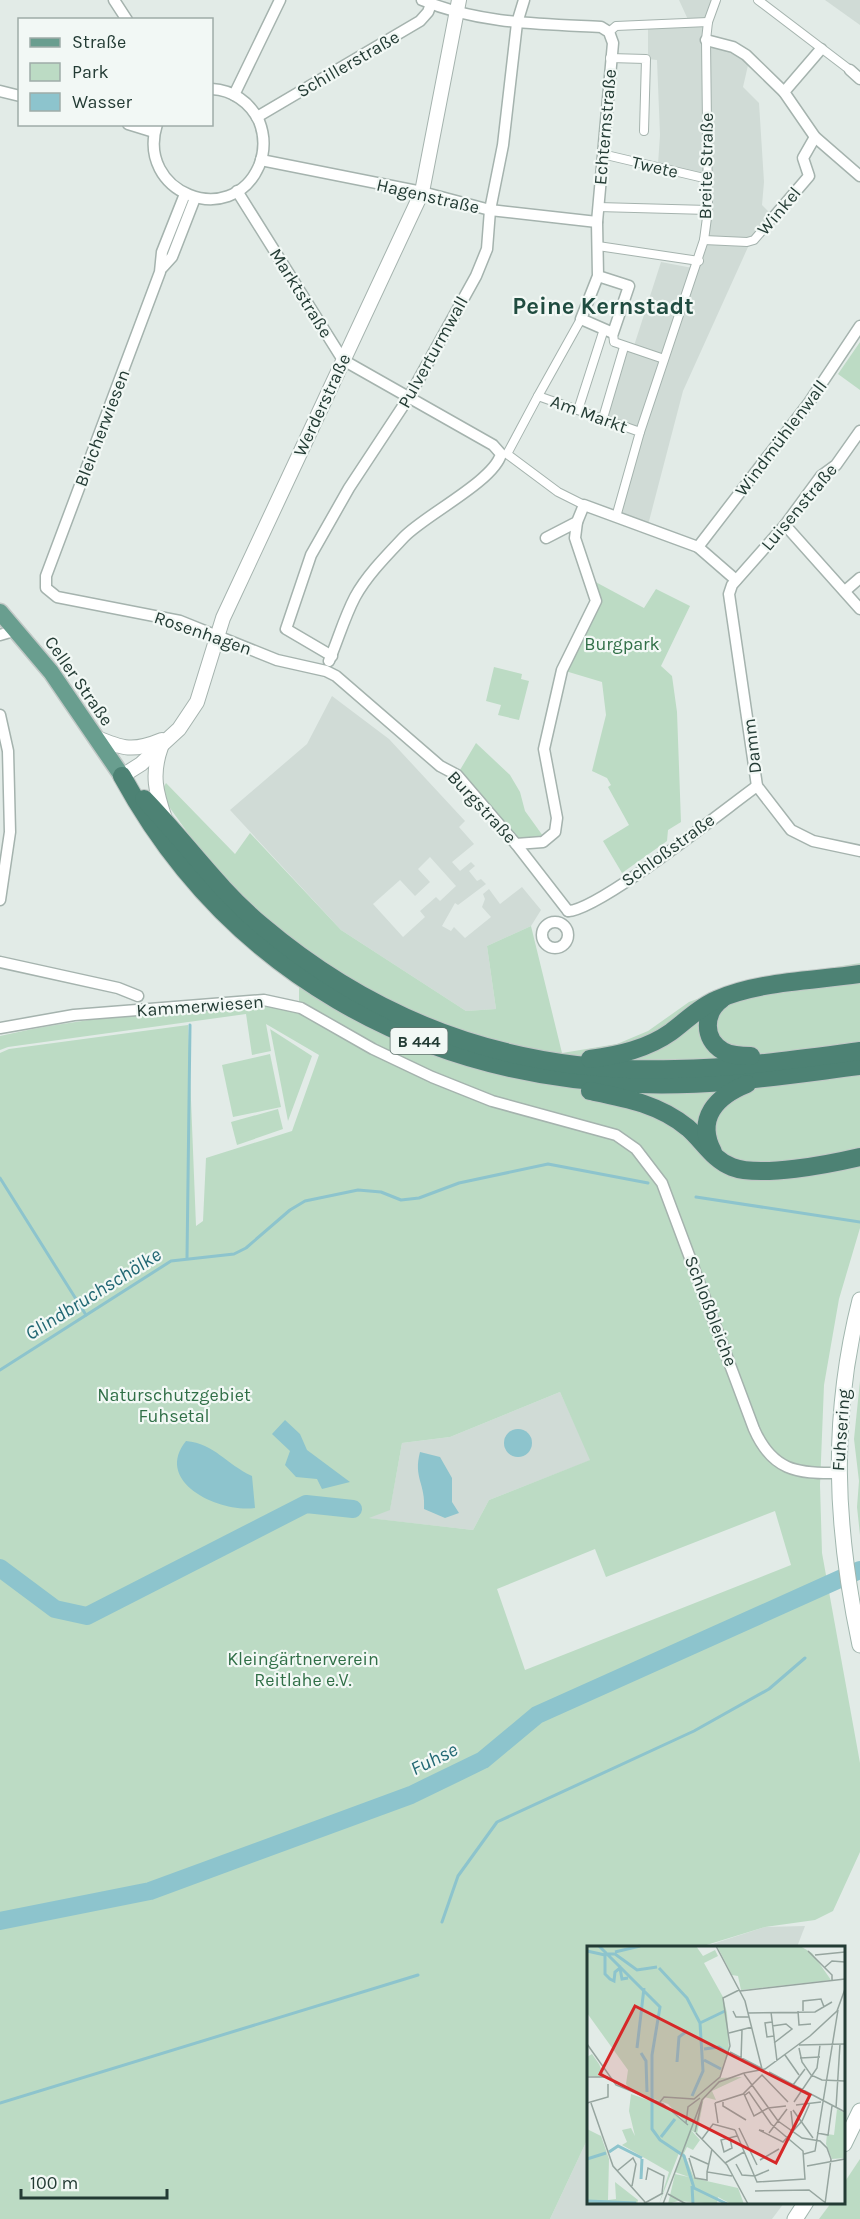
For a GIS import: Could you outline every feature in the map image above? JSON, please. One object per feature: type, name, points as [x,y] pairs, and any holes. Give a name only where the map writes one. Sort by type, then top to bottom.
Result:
[{"type":"highway","name":"B 444","points":[[122,776],[199,863],[260,924],[340,984],[413,1023],[557,1070],[602,1068],[675,1070],[860,1051]]},
{"type":"highway","name":"B 444","points":[[122,776],[145,816],[183,869],[249,936],[295,972],[346,1007],[399,1034],[481,1062],[557,1070],[640,1084],[764,1078],[860,1066]]},
{"type":"highway","points":[[856,1160],[757,1172],[734,1168],[719,1161],[685,1126],[658,1108],[635,1100],[568,1087],[557,1070],[644,1047],[664,1037],[704,1006],[726,996],[750,989],[860,974]]},
{"type":"highway","points":[[726,996],[715,1005],[708,1017],[708,1030],[713,1043],[730,1054],[767,1057],[779,1061]]},
{"type":"highway","points":[[719,1161],[711,1149],[707,1136],[708,1122],[713,1107],[730,1091],[764,1078]]},
{"type":"main road","name":"Celler Straße","points":[[0,612],[51,672],[122,776]]},
{"type":"main road","name":"Fuhsering","points":[[860,1299],[849,1341],[840,1409],[838,1473],[844,1561],[860,1645]]},
{"type":"main road","points":[[845,2141],[858,2122]]},
{"type":"main road","points":[[795,2219],[805,2204]]},
{"type":"street","points":[[114,0],[126,18]]},
{"type":"street","points":[[234,95],[280,0]]},
{"type":"street","name":"Pulverturmwall","points":[[332,656],[286,629],[311,555],[349,488],[409,397],[487,249],[490,210],[502,145],[517,23],[524,0]]},
{"type":"street","name":"Breite Straße","points":[[640,432],[699,261],[704,240],[708,210],[706,40],[708,22],[717,0]]},
{"type":"street","points":[[758,0],[860,79]]},
{"type":"street","points":[[426,2],[458,6],[517,23],[601,27],[609,32],[616,26],[708,22]]},
{"type":"street","name":"Schillerstraße","points":[[257,117],[420,21],[428,12],[426,2]]},
{"type":"street","name":"Werderstraße","points":[[122,776],[166,742],[189,717],[197,702],[223,618],[422,192],[458,6]]},
{"type":"street","name":"Echternstraße","points":[[598,276],[597,222],[613,43],[609,32]]},
{"type":"street","points":[[706,40],[733,47],[747,55],[784,92],[815,137],[860,176]]},
{"type":"street","points":[[784,92],[821,49]]},
{"type":"street","points":[[610,58],[646,59],[644,131]]},
{"type":"street","points":[[155,128],[156,164],[168,181],[190,196],[217,199],[237,191],[252,178],[261,160],[263,138],[257,117],[234,95],[213,89]]},
{"type":"street","points":[[0,91],[18,96]]},
{"type":"street","name":"Winkel","points":[[704,240],[747,242],[754,240],[809,176],[803,158],[815,137]]},
{"type":"street","name":"Twete","points":[[602,154],[708,179]]},
{"type":"street","name":"Hagenstraße","points":[[261,160],[422,192],[490,210],[597,222]]},
{"type":"street","name":"Marktstraße","points":[[237,191],[343,360],[493,445],[501,454],[496,464],[465,492],[423,520],[378,566],[355,597],[332,656]]},
{"type":"street","name":"Bleicherwiesen","points":[[46,588],[46,576],[162,268],[162,252],[190,196]]},
{"type":"street","points":[[598,207],[708,210]]},
{"type":"street","points":[[598,246],[699,261]]},
{"type":"street","points":[[538,396],[581,319],[598,276],[629,286],[608,331],[578,410]]},
{"type":"street","points":[[581,319],[608,331],[614,342],[624,347],[664,359]]},
{"type":"street","name":"Windmühlenwall","points":[[698,547],[808,404],[860,326]]},
{"type":"street","points":[[603,418],[624,347]]},
{"type":"street","name":"Am Markt","points":[[538,396],[640,432],[616,517],[558,492],[507,454],[538,396]]},
{"type":"street","name":"Luisenstraße","points":[[736,580],[785,525],[821,476],[836,465],[860,431]]},
{"type":"street","points":[[516,844],[543,842],[550,838],[556,826],[544,749],[562,670],[596,601],[575,538],[577,522],[584,505]]},
{"type":"street","points":[[616,517],[698,547],[736,580]]},
{"type":"street","points":[[546,538],[577,522]]},
{"type":"street","points":[[785,525],[860,609]]},
{"type":"street","points":[[845,591],[860,578]]},
{"type":"street","name":"Damm","points":[[736,580],[729,594],[730,612],[748,712],[757,786],[791,830],[813,841],[860,851]]},
{"type":"street","name":"Rosenhagen","points":[[46,588],[57,597],[180,621],[218,634],[277,660],[326,671],[356,692]]},
{"type":"street","points":[[0,635],[16,630]]},
{"type":"street","points":[[326,671],[332,656]]},
{"type":"street","name":"Burgstraße","points":[[356,692],[440,766],[457,775],[573,911]]},
{"type":"street","points":[[0,714],[8,751],[10,832],[0,900]]},
{"type":"street","points":[[94,737],[130,749],[166,742]]},
{"type":"street","points":[[166,742],[154,776],[155,789],[166,823]]},
{"type":"street","name":"Schloßstraße","points":[[573,911],[622,885],[757,786]]},
{"type":"street","points":[[560,924],[573,911]]},
{"type":"street","name":"Kammerwiesen","points":[[0,962],[118,988],[138,996]]},
{"type":"street","name":"Kammerwiesen","points":[[0,1028],[74,1015],[264,1000],[279,1001],[301,1008],[347,1035],[432,1077],[492,1101],[592,1128]]},
{"type":"street","name":"Schloßbleiche","points":[[592,1128],[616,1136],[636,1149],[662,1183],[754,1429],[767,1454],[777,1463],[792,1470],[838,1473]]},
{"type":"shaded area","points":[[679,0],[713,0],[703,43],[731,49],[749,61],[743,87],[759,103],[764,182],[762,205],[771,214],[753,236],[683,391],[648,525],[618,515],[641,431],[601,416],[621,349],[632,352],[661,262],[698,269],[711,210],[712,176],[658,164],[660,135],[657,60],[648,59],[648,27],[690,24]]},
{"type":"shaded area","points":[[825,0],[860,0],[860,25]]},
{"type":"shaded area","points":[[332,696],[389,739],[465,821],[459,827],[474,844],[452,862],[460,871],[471,862],[475,866],[469,871],[477,881],[481,879],[486,884],[458,905],[455,903],[442,926],[451,931],[454,927],[465,938],[491,917],[482,907],[485,899],[483,894],[489,889],[500,904],[522,887],[541,910],[531,926],[487,946],[496,1009],[466,1011],[341,930],[230,810],[307,744]],"holes":[[[430,857],[456,886],[440,901],[436,897],[420,911],[425,917],[403,937],[373,904],[400,880],[415,896],[430,882],[418,869]]]},
{"type":"shaded area","points":[[560,1392],[591,1460],[489,1500],[473,1530],[367,1518],[390,1509],[402,1443],[450,1437]]},
{"type":"shaded area","points":[[805,1926],[797,1946],[706,1946],[765,1927]]},
{"type":"shaded area","points":[[587,2140],[587,2204],[783,2204],[772,2219],[550,2219]]},
{"type":"green space","points":[[860,342],[860,390],[838,374]]},
{"type":"green space","name":"Burgpark","points":[[590,579],[644,608],[656,589],[690,606],[661,666],[672,676],[677,712],[681,822],[668,830],[667,841],[622,873],[603,841],[629,825],[608,787],[611,785],[607,778],[592,771],[606,715],[602,682],[562,670],[592,611]]},
{"type":"green space","points":[[494,667],[522,674],[521,679],[529,681],[519,720],[498,715],[501,705],[486,701]]},
{"type":"green space","points":[[476,743],[510,775],[520,792],[525,811],[543,836],[518,840],[460,770]]},
{"type":"green space","points":[[166,783],[235,854],[250,833],[341,930],[466,1011],[496,1009],[487,946],[531,926],[562,1053],[617,1044],[648,1031],[689,1002],[740,983],[860,963],[860,1228],[839,1299],[824,1385],[820,1485],[822,1553],[860,1763],[860,1852],[833,1911],[815,1920],[765,1927],[703,1946],[587,1946],[587,2140],[550,2219],[0,2219],[0,1053],[9,1049],[188,1025],[196,1226],[203,1221],[206,1158],[292,1131],[319,1055],[266,1024],[271,1051],[252,1055],[246,1014],[8,1047],[0,1050],[0,1036],[92,1020],[161,1012],[257,1006],[299,1010],[299,952],[227,888],[160,794]],"holes":[[[560,1392],[590,1460],[489,1500],[473,1530],[369,1518],[390,1510],[402,1443],[450,1437]],[[775,1511],[791,1565],[525,1670],[497,1589],[595,1549],[606,1577]]]},
{"type":"green space","points":[[270,1029],[312,1056],[288,1121]]},
{"type":"green space","points":[[270,1054],[281,1107],[233,1117],[222,1065]]},
{"type":"green space","points":[[278,1109],[283,1129],[237,1145],[231,1122]]},
{"type":"green space","points":[[860,1381],[860,1535],[857,1507],[859,1481],[854,1439]]},
{"type":"green space","points":[[860,2159],[860,2219],[819,2219],[830,2204],[845,2204],[845,2182]]},
{"type":"water","points":[[285,1420],[300,1434],[307,1450],[350,1482],[322,1489],[317,1479],[296,1477],[285,1465],[290,1451],[272,1434]]},
{"type":"water","points":[[518,1429],[528,1433],[532,1443],[528,1453],[518,1457],[508,1453],[504,1443],[508,1433]]},
{"type":"water","points":[[186,1441],[213,1450],[252,1476],[255,1508],[240,1508],[209,1500],[184,1482],[178,1469],[178,1456]]},
{"type":"water","points":[[420,1452],[440,1457],[452,1478],[452,1502],[459,1513],[445,1518],[424,1509],[418,1468]]},
{"type":"waterway","points":[[187,1258],[190,1025]]},
{"type":"waterway","name":"Glindbruchschölke","points":[[0,1370],[171,1261],[234,1254],[246,1248],[290,1210],[305,1201],[358,1190],[381,1192],[401,1200],[419,1198],[459,1183],[548,1164],[648,1183]]},
{"type":"waterway","points":[[0,1178],[86,1315]]},
{"type":"waterway","name":"Glindbruchschölke","points":[[696,1197],[860,1222]]},
{"type":"waterway","points":[[0,1568],[55,1609],[87,1616],[306,1504],[353,1509]]},
{"type":"waterway","name":"Fuhse","points":[[0,1921],[150,1891],[411,1795],[483,1760],[537,1715],[860,1570]]},
{"type":"waterway","points":[[442,1922],[458,1876],[497,1822],[694,1731],[769,1689],[805,1658]]},
{"type":"waterway","points":[[0,2103],[418,1975]]},
{"type":"district","name":"Peine Kernstadt","points":[[603,306]]},
{"type":"park label","name":"Naturschutzgebiet Fuhsetal","points":[[174,1405]]},
{"type":"park label","name":"Kleingärtnerverein Reitlahe e.V.","points":[[303,1669]]}]
